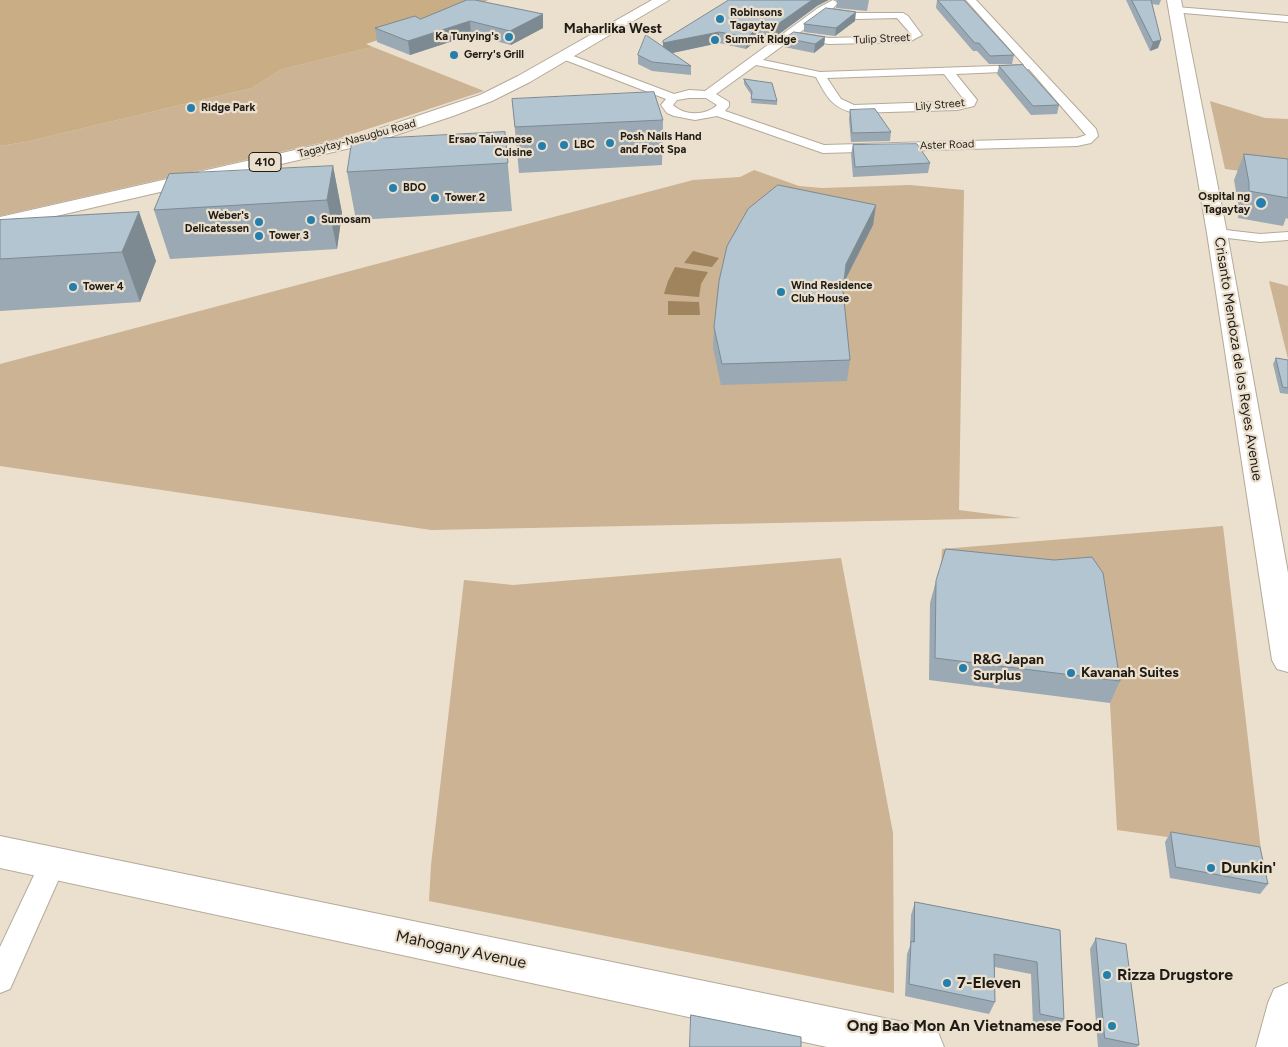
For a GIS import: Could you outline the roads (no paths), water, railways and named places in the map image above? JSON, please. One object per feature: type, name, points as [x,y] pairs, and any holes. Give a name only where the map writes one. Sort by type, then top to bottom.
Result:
[{"type":"main road","name":"Tagaytay-Nasugbu Road","points":[[0,223],[366,139],[486,98],[662,0]]},
{"type":"main road","name":"Crisanto Mendoza de los Reyes Avenue","points":[[1175,5],[1279,553],[1288,660]]},
{"type":"main road","name":"Mahogany Avenue","points":[[0,852],[923,1047]]},
{"type":"main road","points":[[1277,1047],[1288,1003]]},
{"type":"street","points":[[708,95],[837,0]]},
{"type":"street","points":[[971,0],[1034,68]]},
{"type":"street","points":[[1175,5],[1288,19]]},
{"type":"street","name":"Tulip Street","points":[[789,34],[821,41],[836,42],[909,39],[917,35],[904,18],[899,16],[857,16],[822,10]]},
{"type":"street","points":[[564,56],[673,98],[689,94],[708,95],[722,102],[723,106],[718,112],[701,116],[674,112],[668,105],[673,98]]},
{"type":"street","points":[[753,61],[820,74],[1034,68]]},
{"type":"street","name":"Aster Road","points":[[718,112],[822,148],[1077,142],[1087,140],[1092,136],[1092,132],[1034,68]]},
{"type":"street","name":"Lily Street","points":[[820,74],[838,104],[849,108],[957,106],[970,103],[971,100],[947,70]]},
{"type":"street","points":[[1217,233],[1260,238],[1288,236]]},
{"type":"street","points":[[0,979],[52,863]]},
{"type":"place","name":"Robinsons Tagaytay","points":[[720,19]]},
{"type":"place","name":"Ka Tunying's","points":[[509,37]]},
{"type":"place","name":"Summit Ridge","points":[[715,40]]},
{"type":"place","name":"Gerry's Grill","points":[[454,55]]},
{"type":"place","name":"Ridge Park","points":[[191,108]]},
{"type":"place","name":"Posh Nails Hand and Foot Spa","points":[[610,143]]},
{"type":"place","name":"LBC","points":[[564,145]]},
{"type":"place","name":"Ersao Taiwanese Cuisine","points":[[542,146]]},
{"type":"place","name":"BDO","points":[[393,188]]},
{"type":"place","name":"Tower 2","points":[[435,198]]},
{"type":"place","name":"Ospital ng Tagaytay","points":[[1261,203]]},
{"type":"place","name":"Sumosam","points":[[311,220]]},
{"type":"place","name":"Weber's Delicatessen","points":[[259,222]]},
{"type":"place","name":"Tower 3","points":[[259,236]]},
{"type":"place","name":"Tower 4","points":[[73,287]]},
{"type":"place","name":"Wind Residence Club House","points":[[781,292]]},
{"type":"place","name":"R&G Japan Surplus","points":[[963,668]]},
{"type":"place","name":"Kavanah Suites","points":[[1071,673]]},
{"type":"place","name":"Dunkin'","points":[[1211,868]]},
{"type":"place","name":"Rizza Drugstore","points":[[1107,975]]},
{"type":"place","name":"7-Eleven","points":[[947,983]]},
{"type":"place","name":"Ong Bao Mon An Vietnamese Food","points":[[1112,1026]]},
{"type":"district","name":"Maharlika West","points":[[613,29]]}]
